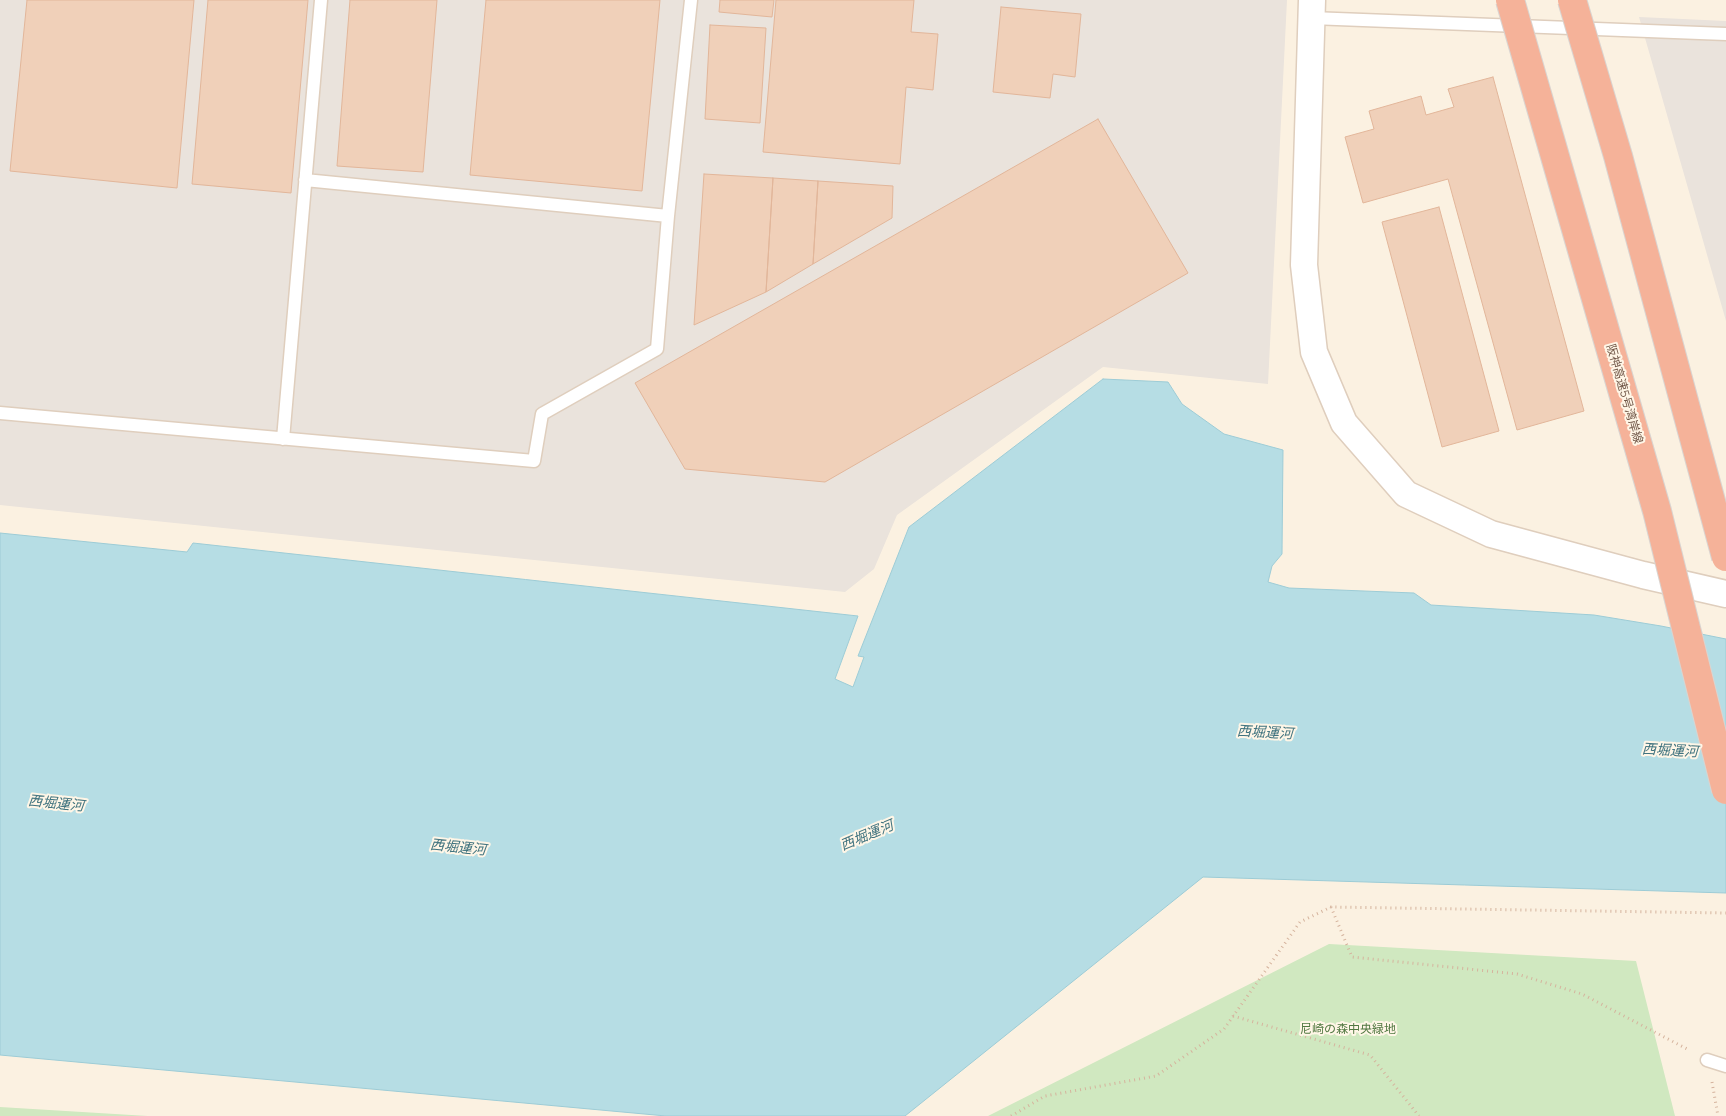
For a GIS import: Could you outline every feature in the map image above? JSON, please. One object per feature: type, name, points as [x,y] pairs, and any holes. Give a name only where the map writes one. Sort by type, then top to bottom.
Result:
[{"type":"highway","name":"阪神高速5号湾岸線","points":[[1510,0],[1657,510],[1726,790]]},
{"type":"highway","points":[[1572,0],[1624,175],[1726,557]]},
{"type":"street","points":[[1311,9],[1304,265],[1314,352],[1344,423],[1406,494],[1491,534],[1642,575],[1726,594]]},
{"type":"lane","points":[[282,439],[321,0]]},
{"type":"lane","points":[[0,413],[534,461],[542,414],[657,349],[668,216],[691,0]]},
{"type":"lane","points":[[1311,9],[1726,34]]},
{"type":"lane","points":[[305,180],[668,216]]},
{"type":"lane","points":[[1708,1060],[1726,1066]]},
{"type":"path","points":[[1330,907],[1352,958],[1517,974],[1582,994],[1708,1060],[1718,1116]]},
{"type":"path","points":[[1011,1116],[1045,1096],[1156,1076],[1224,1029],[1300,922],[1330,907],[1726,913]]},
{"type":"path","points":[[1233,1016],[1370,1055],[1419,1116]]},
{"type":"shaded area","points":[[0,0],[1287,0],[1268,384],[1103,367],[897,515],[874,569],[845,592],[0,505]]},
{"type":"shaded area","points":[[1639,17],[1726,21],[1726,321]]},
{"type":"green space","name":"尼崎の森中央緑地","points":[[1329,944],[1636,961],[1675,1116],[988,1116]]},
{"type":"green space","points":[[0,1107],[148,1116],[0,1116]]},
{"type":"water","name":"西堀運河","points":[[1103,379],[1168,382],[1182,404],[1224,434],[1283,450],[1282,554],[1272,566],[1268,582],[1289,588],[1414,593],[1431,605],[1594,615],[1726,639],[1726,893],[1203,877],[905,1116],[666,1116],[0,1055],[0,533],[187,552],[193,543],[858,616],[835,679],[853,687],[864,657],[858,656],[909,527]]},
{"type":"building","points":[[27,0],[194,0],[177,188],[10,171]]},
{"type":"building","points":[[208,0],[308,0],[291,193],[192,184]]},
{"type":"building","points":[[350,0],[437,0],[423,172],[337,166]]},
{"type":"building","points":[[486,0],[660,0],[642,191],[470,175]]},
{"type":"building","points":[[720,0],[774,0],[772,17],[719,12]]},
{"type":"building","points":[[776,0],[914,0],[911,32],[938,34],[933,90],[906,87],[900,164],[763,152]]},
{"type":"building","points":[[1001,7],[1081,14],[1075,77],[1053,74],[1050,98],[993,92]]},
{"type":"building","points":[[710,25],[766,28],[760,123],[705,119]]},
{"type":"building","points":[[1493,77],[1584,411],[1517,430],[1448,179],[1363,203],[1345,137],[1374,129],[1369,111],[1421,96],[1426,115],[1454,107],[1448,89]]},
{"type":"building","points":[[1098,119],[1188,273],[825,482],[685,469],[635,383]]},
{"type":"building","points":[[704,174],[773,178],[766,292],[694,325]]},
{"type":"building","points":[[773,178],[818,181],[813,264],[766,292]]},
{"type":"building","points":[[818,181],[893,186],[892,218],[813,264]]},
{"type":"building","points":[[1439,207],[1499,431],[1442,447],[1382,222]]}]
